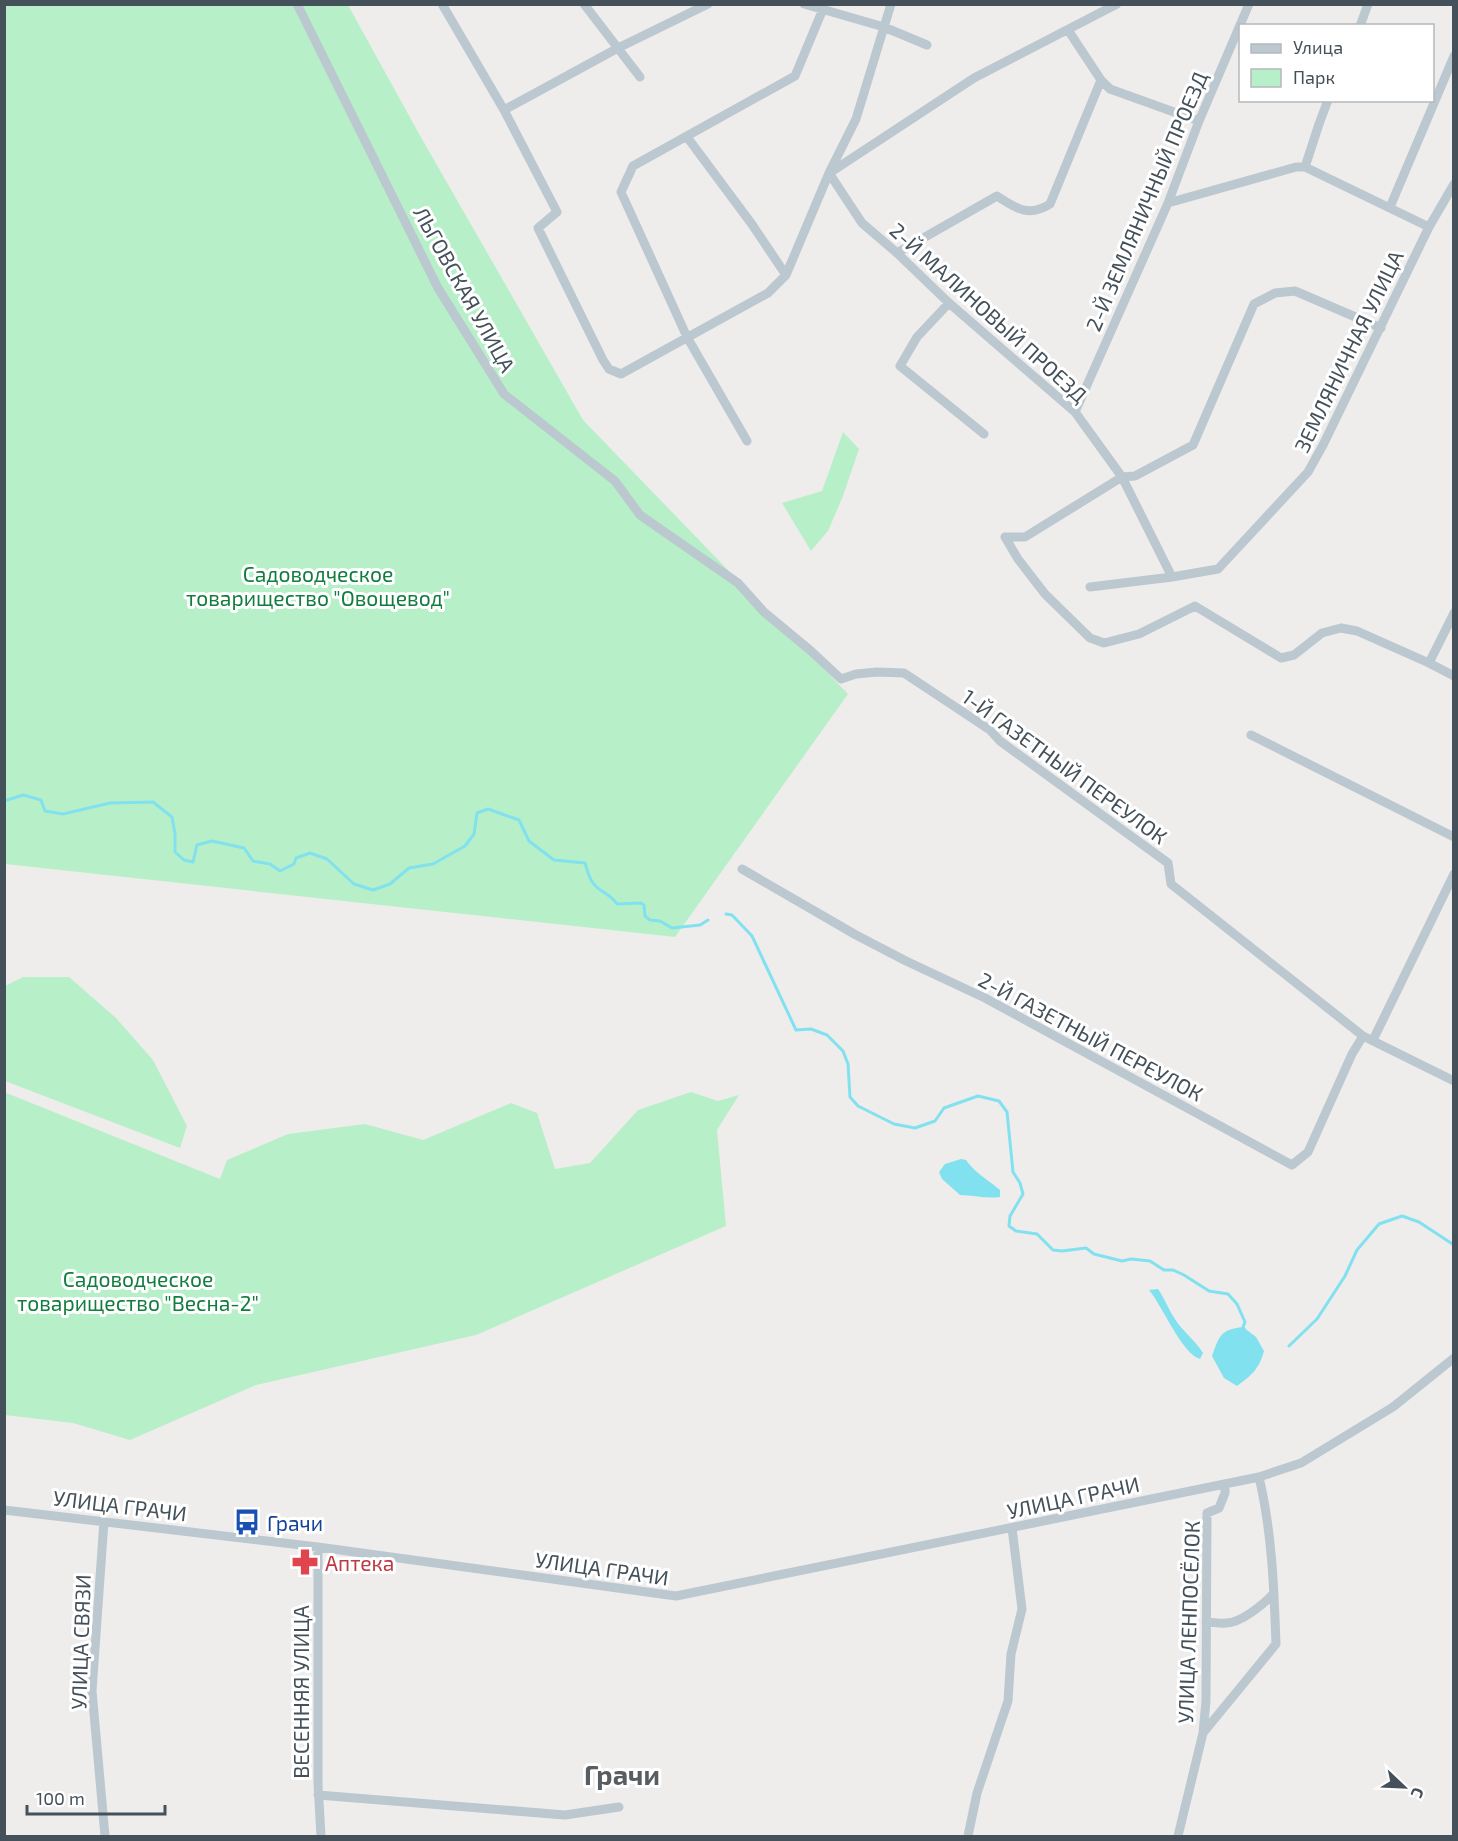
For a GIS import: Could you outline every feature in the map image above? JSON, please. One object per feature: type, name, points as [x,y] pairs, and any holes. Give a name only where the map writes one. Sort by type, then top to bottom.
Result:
[{"type":"street","name":"ЛЬГОВСКАЯ УЛИЦА","points":[[297,4],[438,288],[504,394],[615,481],[640,515],[738,583],[764,612],[841,679],[856,674],[878,672],[904,674]]},
{"type":"street","points":[[442,4],[504,110],[557,212],[538,228],[603,360],[609,369],[621,374],[768,293],[786,275],[829,173],[856,119],[891,4]]},
{"type":"street","points":[[584,4],[640,77]]},
{"type":"street","points":[[504,110],[618,48],[708,4]]},
{"type":"street","points":[[804,4],[884,27],[927,45]]},
{"type":"street","points":[[829,173],[974,78],[1117,4]]},
{"type":"street","name":"2-Й ЗЕМЛЯНИЧНЫЙ ПРОЕЗД","points":[[1240,24],[1249,4]]},
{"type":"street","points":[[1361,24],[1368,4]]},
{"type":"street","points":[[747,441],[687,337],[621,192],[633,166],[795,76],[823,9]]},
{"type":"street","name":"2-Й ЗЕМЛЯНИЧНЫЙ ПРОЕЗД","points":[[1075,412],[1168,203],[1199,121],[1239,27]]},
{"type":"street","points":[[1068,30],[1101,80],[1117,92],[1199,121]]},
{"type":"street","points":[[1390,207],[1454,56]]},
{"type":"street","points":[[897,253],[997,196],[1022,211],[1041,210],[1050,204],[1101,80]]},
{"type":"street","points":[[1305,167],[1328,102]]},
{"type":"street","points":[[687,137],[751,223],[786,275]]},
{"type":"street","points":[[1168,203],[1296,167],[1305,167],[1429,227]]},
{"type":"street","name":"2-Й МАЛИНОВЫЙ ПРОЕЗД","points":[[829,173],[862,223],[949,303],[1075,412],[1122,477],[1172,577]]},
{"type":"street","name":"ЗЕМЛЯНИЧНАЯ УЛИЦА","points":[[1090,587],[1218,569],[1308,472],[1429,227],[1454,184]]},
{"type":"street","points":[[1381,328],[1295,291],[1275,293],[1254,304],[1193,445],[1135,476],[1122,477],[1024,537],[1005,537],[1018,559],[1045,594],[1090,638],[1104,643],[1139,634],[1195,606],[1281,658],[1294,655],[1322,633],[1341,628],[1357,631],[1454,676]]},
{"type":"street","points":[[949,303],[917,337],[900,366],[984,434]]},
{"type":"street","points":[[1430,663],[1454,613]]},
{"type":"street","name":"1-Й ГАЗЕТНЫЙ ПЕРЕУЛОК","points":[[904,674],[990,730],[1000,741],[1168,863],[1171,884],[1363,1036],[1454,1081]]},
{"type":"street","points":[[1251,735],[1454,837]]},
{"type":"street","name":"2-Й ГАЗЕТНЫЙ ПЕРЕУЛОК","points":[[742,869],[906,962],[985,998],[1292,1165],[1308,1152],[1352,1054],[1363,1036]]},
{"type":"street","points":[[1373,1040],[1454,874]]},
{"type":"street","name":"УЛИЦА ГРАЧИ","points":[[4,1509],[318,1547],[676,1596],[1259,1477],[1301,1463],[1393,1407],[1454,1358]]},
{"type":"street","points":[[1203,1732],[1276,1644],[1266,1507],[1259,1477]]},
{"type":"street","name":"УЛИЦА ЛЕНПОСЁЛОК","points":[[1178,1836],[1203,1732],[1206,1701],[1207,1513],[1219,1508],[1225,1493],[1225,1484]]},
{"type":"street","name":"УЛИЦА СВЯЗИ","points":[[104,1521],[92,1691],[105,1836]]},
{"type":"street","points":[[968,1836],[977,1793],[1008,1701],[1011,1654],[1022,1609],[1012,1528]]},
{"type":"street","name":"ВЕСЕННЯЯ УЛИЦА","points":[[318,1547],[318,1795],[321,1836]]},
{"type":"street","points":[[1206,1622],[1228,1624],[1246,1616],[1274,1593]]},
{"type":"street","points":[[318,1795],[565,1815],[619,1808]]},
{"type":"green space","name":"Садоводческое товарищество \"Овощевод\"","points":[[5,5],[348,5],[583,420],[848,694],[675,937],[5,864]]},
{"type":"green space","points":[[843,432],[859,449],[828,531],[811,551],[782,503],[822,491]]},
{"type":"green space","points":[[23,977],[69,977],[116,1018],[153,1060],[187,1126],[180,1148],[5,1081],[5,986]]},
{"type":"green space","name":"Садоводческое товарищество \"Весна-2\"","points":[[4,1092],[220,1179],[227,1160],[288,1134],[365,1124],[423,1140],[511,1103],[537,1113],[555,1169],[590,1163],[638,1110],[691,1092],[718,1101],[739,1095],[717,1130],[726,1226],[476,1335],[256,1385],[130,1440],[73,1423],[5,1415]]},
{"type":"water","points":[[961,1159],[966,1160],[1000,1190],[1000,1197],[960,1195],[942,1179],[939,1172],[945,1164]]},
{"type":"water","points":[[1158,1289],[1178,1324],[1203,1353],[1200,1359],[1193,1355],[1179,1339],[1149,1290]]},
{"type":"water","points":[[1243,1327],[1256,1337],[1264,1351],[1254,1371],[1237,1386],[1224,1378],[1212,1356],[1225,1332]]},
{"type":"waterway","points":[[4,801],[23,795],[41,800],[45,811],[63,814],[110,803],[153,802],[172,817],[175,852],[184,860],[193,862],[197,845],[212,841],[244,848],[253,861],[270,864],[280,871],[294,864],[296,858],[310,853],[327,859],[354,884],[373,890],[390,884],[409,868],[433,864],[465,846],[474,834],[477,813],[488,809],[519,820],[529,841],[554,860],[585,863],[593,883],[617,904],[641,903],[644,905],[645,916],[672,928],[700,925],[708,920]]},
{"type":"waterway","points":[[726,914],[732,915],[752,936],[796,1030],[811,1029],[827,1035],[843,1051],[848,1064],[850,1097],[858,1106],[894,1124],[915,1128],[935,1121],[944,1108],[978,1096],[999,1101],[1007,1112],[1013,1172],[1020,1183],[1023,1194],[1010,1216],[1009,1226],[1016,1231],[1037,1234],[1053,1250],[1086,1248],[1094,1254],[1122,1261],[1131,1259],[1150,1261],[1164,1270],[1173,1270],[1184,1275],[1209,1291],[1228,1294],[1237,1304],[1245,1322],[1243,1327],[1245,1331]]},
{"type":"waterway","points":[[1289,1346],[1317,1319],[1345,1276],[1357,1250],[1379,1224],[1402,1216],[1419,1222],[1454,1245]]},
{"type":"place","name":"Грачи","points":[[247,1522]]},
{"type":"place","name":"Аптека","points":[[305,1562]]},
{"type":"district","name":"Грачи","points":[[622,1774]]}]
